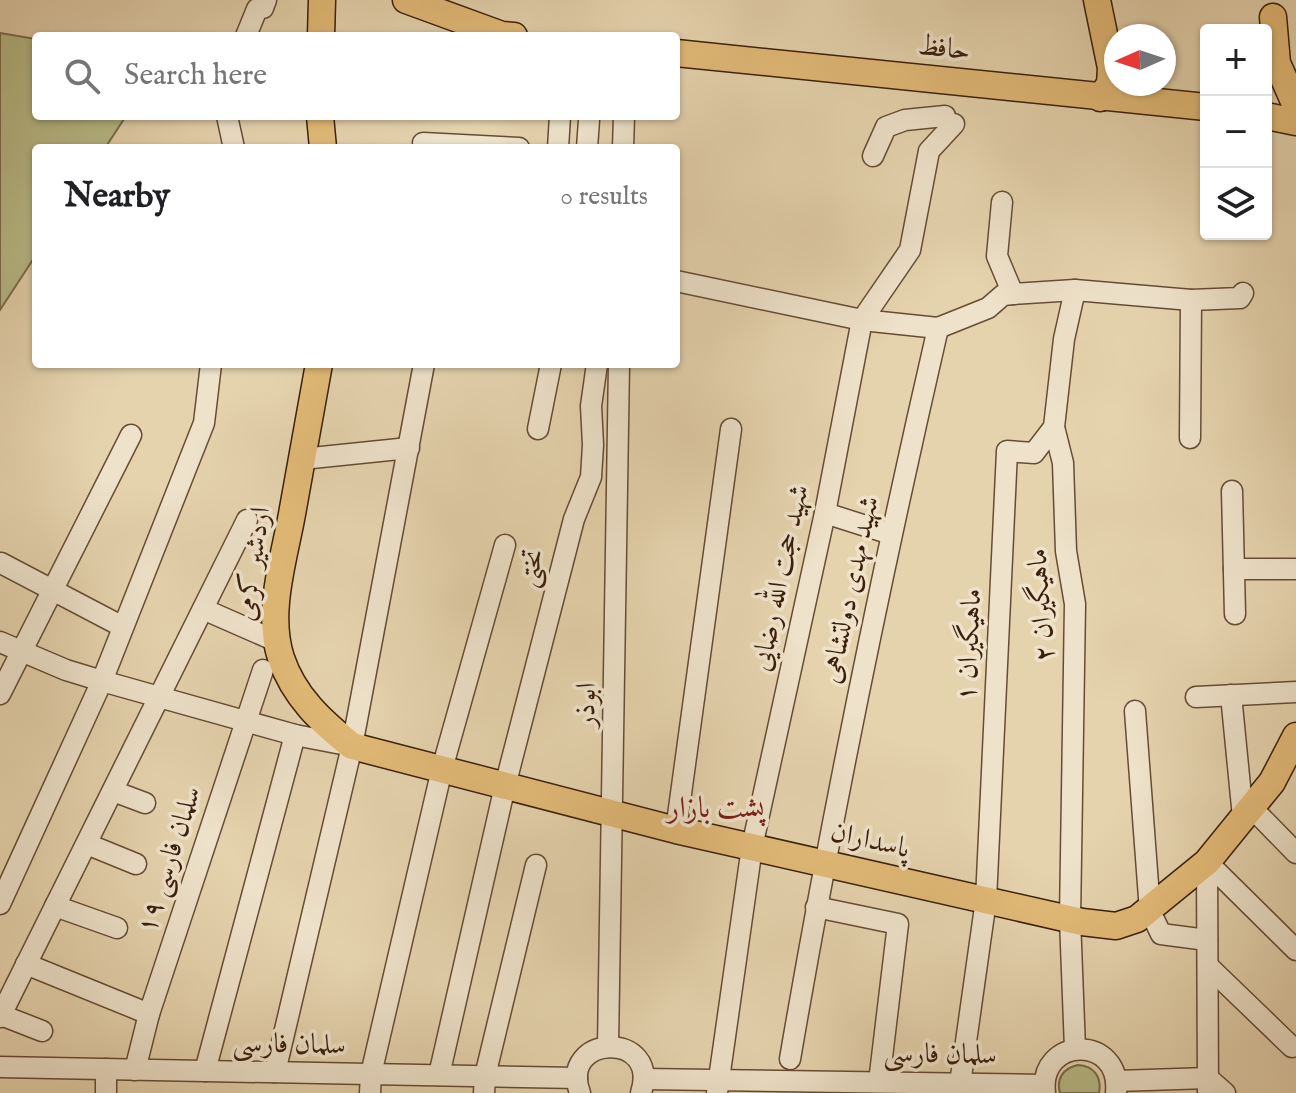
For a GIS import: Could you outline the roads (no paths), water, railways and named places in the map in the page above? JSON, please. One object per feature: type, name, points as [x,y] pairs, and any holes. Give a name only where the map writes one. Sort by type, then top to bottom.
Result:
[{"type":"main road","points":[[321,32],[322,0]]},
{"type":"main road","points":[[406,0],[442,7],[496,32]]},
{"type":"main road","points":[[1097,0],[1111,68],[1110,84],[1100,98]]},
{"type":"main road","points":[[1111,0],[1116,24]]},
{"type":"main road","points":[[1273,18],[1277,63],[1296,106]]},
{"type":"main road","name":"حافظ","points":[[680,53],[1100,98],[1109,96]]},
{"type":"main road","name":"حافظ","points":[[1148,96],[1200,106]]},
{"type":"main road","points":[[1272,117],[1296,122]]},
{"type":"main road","points":[[320,120],[323,144]]},
{"type":"main road","name":"اردشیر کرمی","points":[[318,368],[279,586],[276,641],[281,660],[297,691],[319,720],[352,746]]},
{"type":"main road","name":"پاسداران","points":[[352,746],[676,830],[1070,919],[1116,926],[1127,924],[1150,911],[1207,862],[1272,782],[1296,736]]},
{"type":"street","points":[[248,32],[257,9],[263,8],[266,0]]},
{"type":"street","points":[[228,120],[233,144]]},
{"type":"street","points":[[558,144],[560,120]]},
{"type":"street","points":[[587,144],[589,120]]},
{"type":"street","points":[[623,144],[624,120]]},
{"type":"street","points":[[862,320],[910,250],[929,151],[950,120],[905,120],[886,127],[873,156]]},
{"type":"street","points":[[423,143],[442,144]]},
{"type":"street","points":[[1002,202],[997,256],[1013,294]]},
{"type":"street","points":[[680,282],[862,320],[938,328],[988,308],[1003,295],[1075,290],[1191,300],[1240,298],[1243,293]]},
{"type":"street","name":"ماهیگیران ۲","points":[[1075,290],[1064,339],[1054,427],[1063,463],[1066,551],[1075,604],[1070,919],[1075,1049]]},
{"type":"street","points":[[1190,438],[1191,300]]},
{"type":"street","name":"شهید حجت الله رضایی","points":[[718,1086],[752,847],[825,513],[862,320]]},
{"type":"street","name":"شهید مهدی دولتشاهی","points":[[790,1059],[823,863],[891,534],[938,328]]},
{"type":"street","points":[[0,904],[102,681],[204,423],[211,368]]},
{"type":"street","points":[[275,1072],[352,746],[423,368]]},
{"type":"street","points":[[538,429],[550,368]]},
{"type":"street","name":"تختی","points":[[439,1075],[505,786],[574,519],[591,477],[591,406],[596,368]]},
{"type":"street","name":"ابوذر","points":[[608,1046],[619,368]]},
{"type":"street","name":"ماهیگیران ۱","points":[[986,900],[1007,451],[1034,453],[1054,427]]},
{"type":"street","points":[[676,830],[731,429]]},
{"type":"street","points":[[0,694],[131,435]]},
{"type":"street","points":[[302,459],[409,448]]},
{"type":"street","points":[[1232,491],[1235,614]]},
{"type":"street","points":[[825,513],[891,534]]},
{"type":"street","points":[[42,1031],[0,1016],[247,520]]},
{"type":"street","points":[[371,1084],[442,769],[505,545]]},
{"type":"street","points":[[1,563],[123,627]]},
{"type":"street","points":[[1234,569],[1296,569]]},
{"type":"street","points":[[203,609],[276,641]]},
{"type":"street","points":[[0,642],[66,670],[102,681],[295,735],[352,746]]},
{"type":"street","name":"سلمان فارسی ۱۹","points":[[135,1070],[149,1014],[263,670]]},
{"type":"street","points":[[1196,697],[1296,692]]},
{"type":"street","points":[[1231,695],[1247,812],[1296,853]]},
{"type":"street","points":[[1135,711],[1150,911],[1161,934],[1207,940]]},
{"type":"street","points":[[205,1071],[295,735]]},
{"type":"street","points":[[113,791],[145,803]]},
{"type":"street","points":[[87,844],[136,864]]},
{"type":"street","points":[[1207,862],[1208,1086]]},
{"type":"street","points":[[1207,862],[1296,950]]},
{"type":"street","points":[[484,1085],[536,865]]},
{"type":"street","points":[[948,1087],[986,900]]},
{"type":"street","points":[[55,906],[117,928]]},
{"type":"street","points":[[816,907],[898,924],[879,1082]]},
{"type":"street","points":[[26,964],[149,1014]]},
{"type":"street","points":[[1208,966],[1292,1047]]},
{"type":"street","points":[[579,1086],[583,1060],[598,1048],[608,1046],[629,1051],[642,1068],[643,1086]]},
{"type":"street","points":[[1044,1089],[1045,1075],[1056,1058],[1075,1049],[1084,1049],[1102,1056],[1114,1071],[1116,1087],[1208,1086],[1225,1093]]},
{"type":"street","name":"سلمان فارسی","points":[[0,1067],[275,1072],[371,1084],[439,1075],[484,1085],[579,1086]]},
{"type":"street","points":[[106,1069],[106,1093]]},
{"type":"street","points":[[240,1093],[241,1072]]},
{"type":"street","name":"سلمان فارسی","points":[[643,1086],[835,1087],[879,1082],[1044,1089]]},
{"type":"district","name":"پشت بازار","points":[[716,809]]}]
